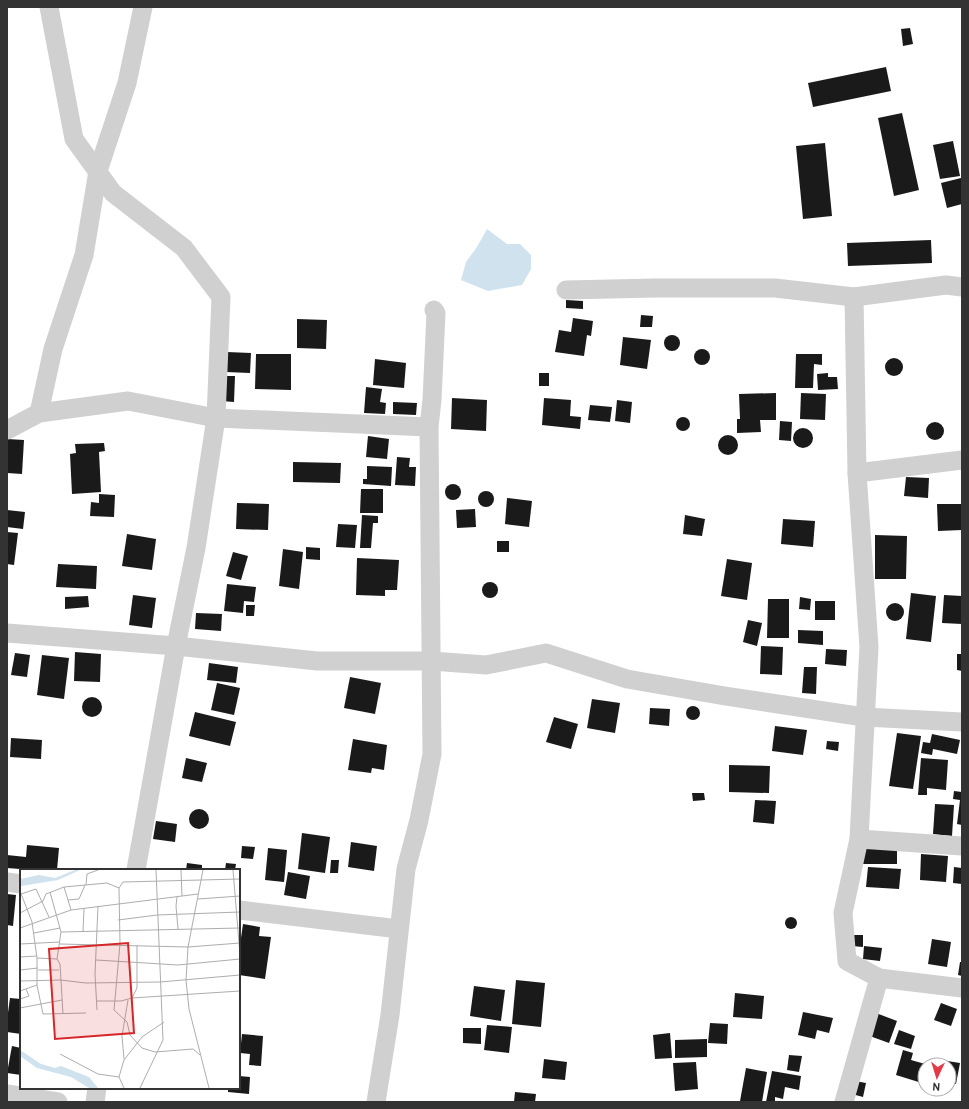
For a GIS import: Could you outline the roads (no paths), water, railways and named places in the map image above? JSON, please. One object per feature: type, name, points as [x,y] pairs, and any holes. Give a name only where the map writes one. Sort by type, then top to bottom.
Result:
[{"type":"street","points":[[49,7],[74,138],[113,193],[184,248],[220,296],[216,418],[196,548],[176,646],[136,869]]},
{"type":"street","points":[[39,413],[53,349],[84,255],[98,171],[127,83],[143,7]]},
{"type":"street","points":[[566,290],[775,288],[854,297],[946,286],[962,287]]},
{"type":"street","points":[[854,297],[858,473],[868,647],[860,839],[843,913],[847,961],[879,978],[962,988]]},
{"type":"street","points":[[376,1102],[390,1015],[406,869],[419,820],[432,754],[429,427],[432,400],[436,313],[434,310]]},
{"type":"street","points":[[7,430],[39,413],[128,401],[216,418],[429,427]]},
{"type":"street","points":[[858,473],[962,460]]},
{"type":"street","points":[[7,633],[176,646],[317,661],[431,661],[486,665],[546,654],[627,679],[724,696],[864,717],[962,722]]},
{"type":"street","points":[[860,839],[962,846]]},
{"type":"street","points":[[7,882],[20,884]]},
{"type":"street","points":[[240,910],[400,928]]},
{"type":"street","points":[[844,1102],[879,978]]},
{"type":"street","points":[[95,1102],[97,1089]]},
{"type":"street","points":[[7,1094],[58,1102]]},
{"type":"water","points":[[487,229],[507,244],[520,244],[531,255],[531,269],[522,285],[488,291],[461,280],[466,262],[477,247]]}]
